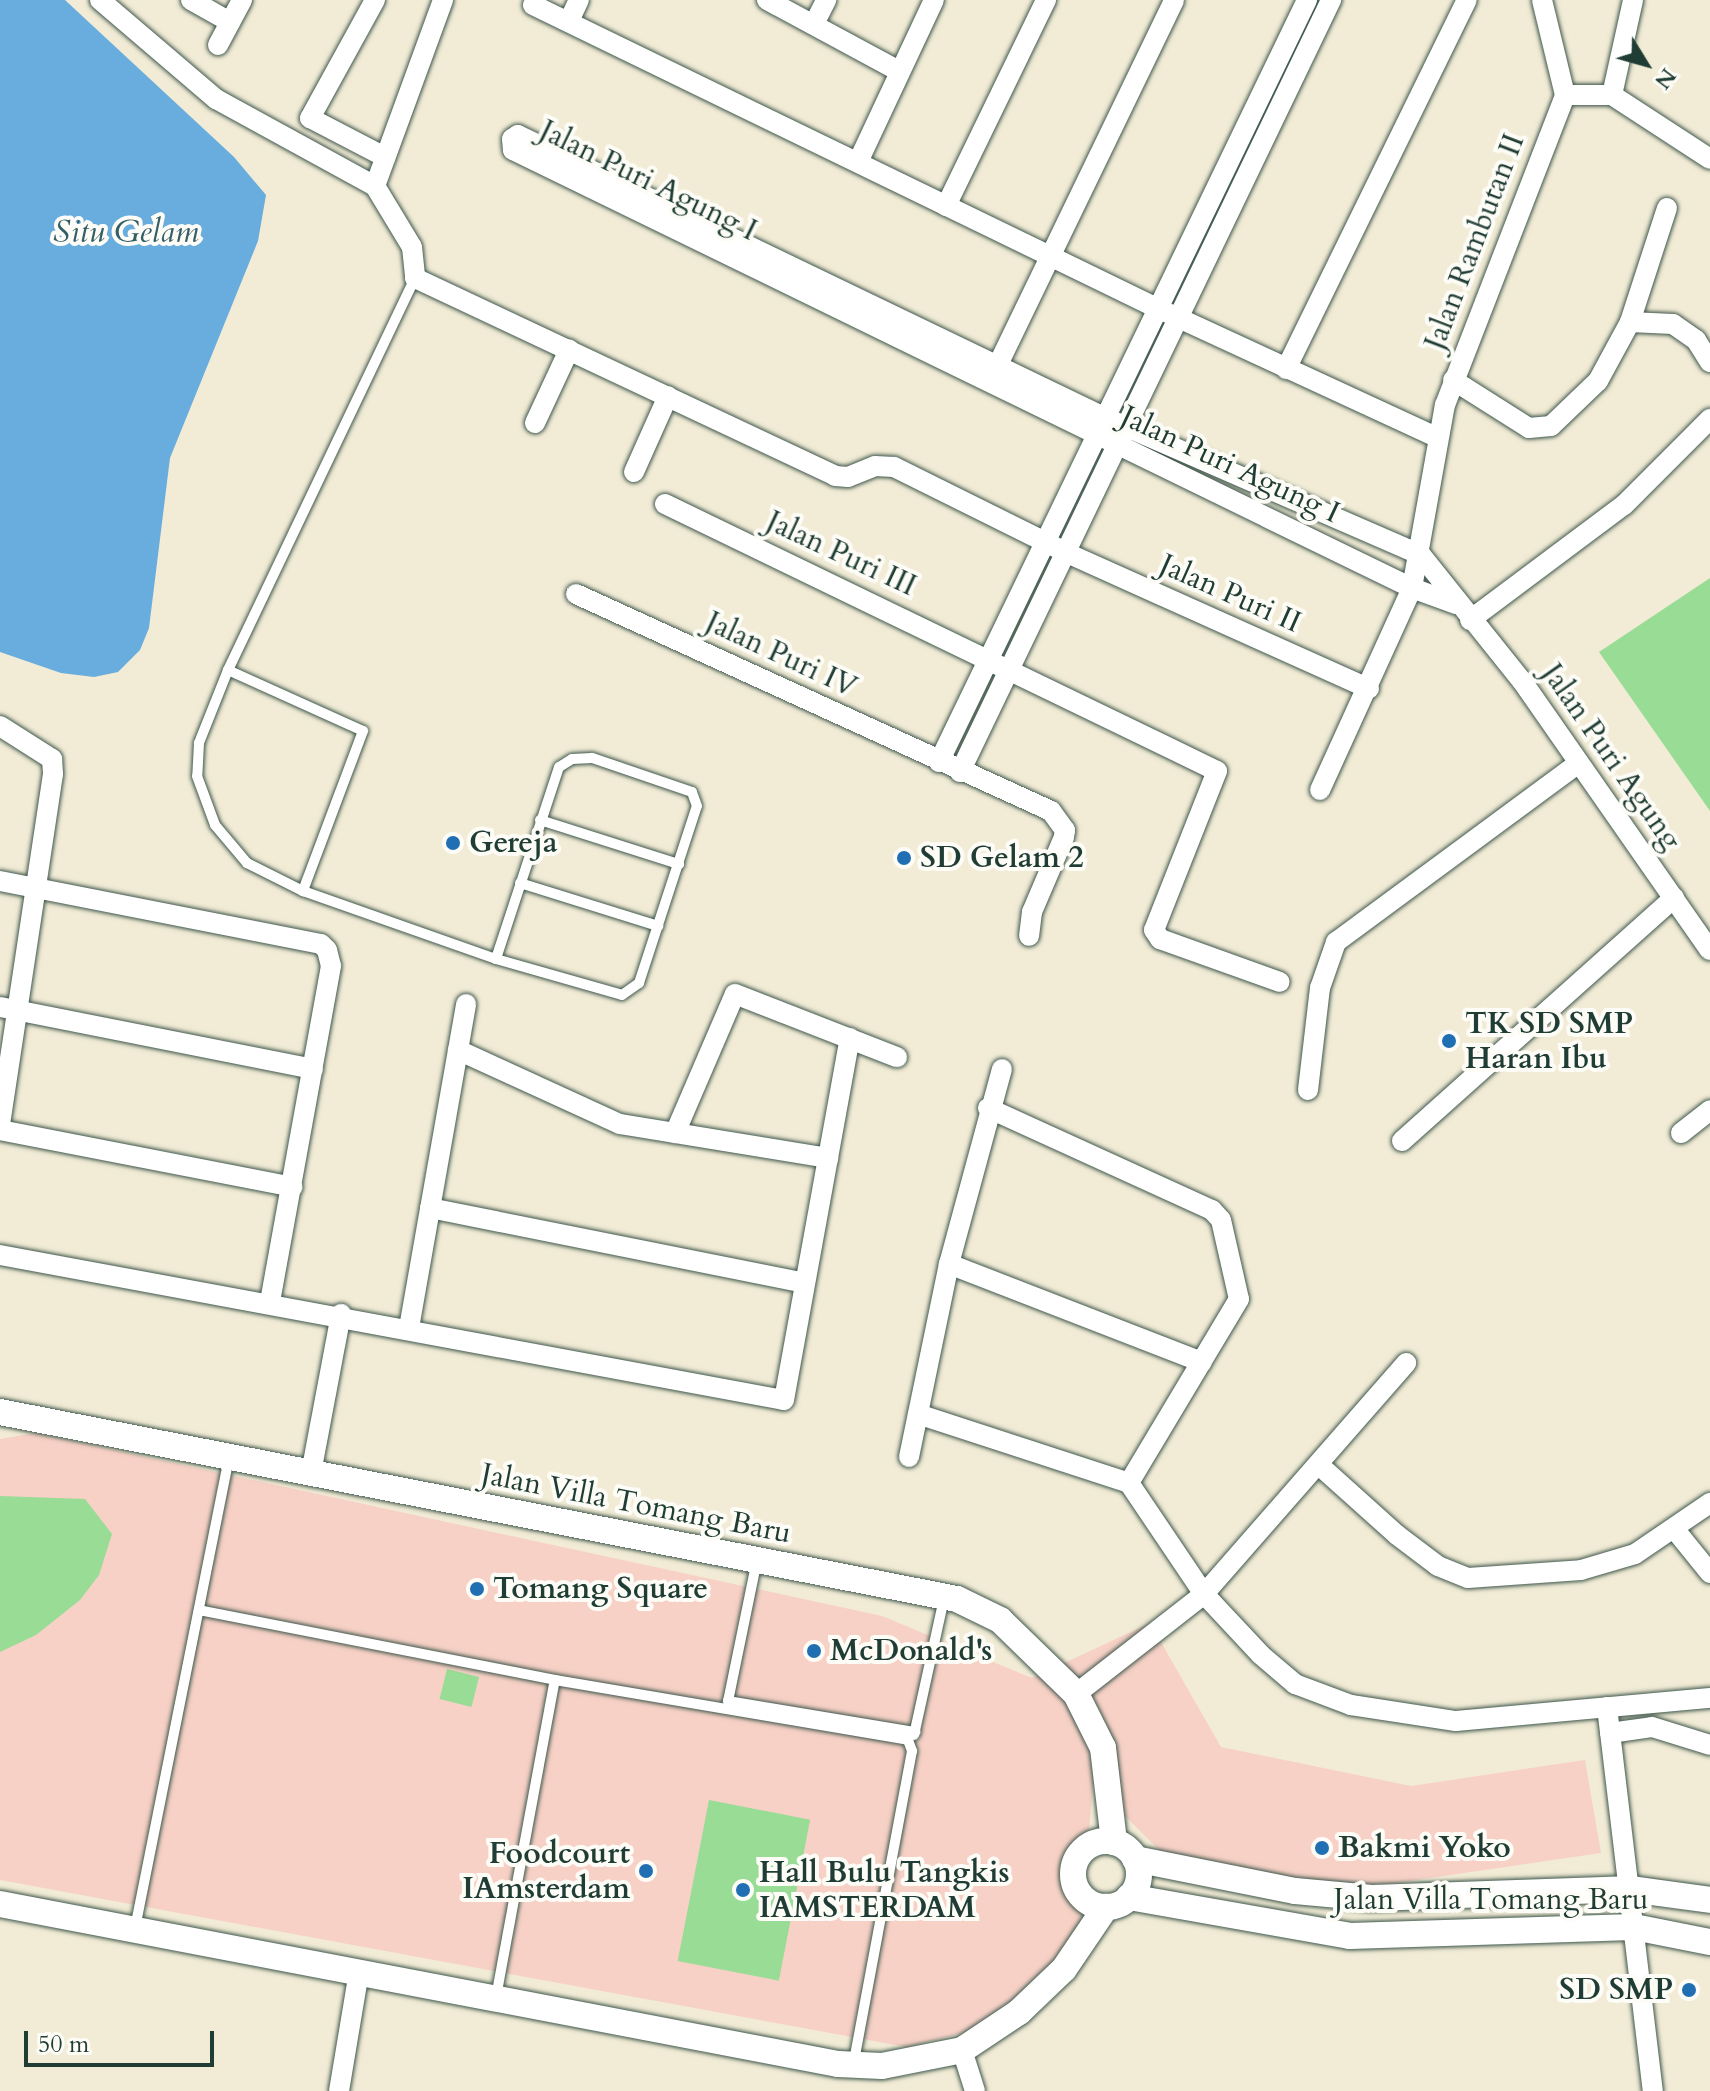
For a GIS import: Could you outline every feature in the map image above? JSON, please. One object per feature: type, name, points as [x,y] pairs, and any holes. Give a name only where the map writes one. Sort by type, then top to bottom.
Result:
[{"type":"street","points":[[100,0],[216,99],[375,186],[412,247],[415,278]]},
{"type":"street","points":[[191,0],[230,22]]},
{"type":"street","points":[[218,45],[242,0]]},
{"type":"street","points":[[375,0],[310,118],[385,157]]},
{"type":"street","points":[[375,186],[443,0]]},
{"type":"street","points":[[569,21],[579,0]]},
{"type":"street","points":[[767,0],[899,71]]},
{"type":"street","points":[[814,24],[826,0]]},
{"type":"street","points":[[858,162],[934,0]]},
{"type":"street","points":[[946,206],[1046,0]]},
{"type":"street","points":[[994,373],[1174,0]]},
{"type":"street","points":[[939,762],[1047,543],[1177,317],[1278,88],[1307,0]]},
{"type":"street","points":[[1029,936],[1032,912],[1065,830],[1051,811],[960,772],[1013,669],[1067,553],[1157,308],[1278,88],[1331,0]]},
{"type":"street","points":[[1286,369],[1467,0]]},
{"type":"street","points":[[1542,0],[1565,95],[1612,95],[1710,159]]},
{"type":"street","points":[[1612,95],[1633,0]]},
{"type":"street","points":[[533,5],[1157,308],[1438,438]]},
{"type":"street","name":"Jalan Rambutan II","points":[[1320,790],[1369,689],[1412,588],[1421,555],[1438,438],[1453,380],[1565,95]]},
{"type":"street","name":"Jalan Puri Agung I","points":[[723,241],[513,150],[512,139],[518,135],[723,241],[1113,432],[1412,588],[1456,604]]},
{"type":"street","points":[[1453,380],[1529,428],[1551,426],[1598,381],[1630,322],[1667,208]]},
{"type":"street","name":"Jalan Puri II","points":[[415,278],[835,476],[848,477],[875,466],[894,467],[1067,553],[1369,689]]},
{"type":"street","points":[[1630,322],[1673,324],[1696,340],[1710,362]]},
{"type":"street","points":[[535,423],[569,350]]},
{"type":"street","points":[[634,472],[668,396]]},
{"type":"street","points":[[1470,620],[1624,505],[1710,419]]},
{"type":"street","name":"Jalan Puri Agung I","points":[[1113,432],[1421,555]]},
{"type":"street","name":"Jalan Puri III","points":[[665,504],[1013,669],[1217,771],[1154,930],[1160,939],[1280,982]]},
{"type":"street","name":"Jalan Puri Agung","points":[[1421,555],[1456,604],[1522,681],[1577,764],[1710,950]]},
{"type":"street","name":"Jalan Puri IV","points":[[576,594],[960,772]]},
{"type":"street","points":[[0,726],[52,759],[36,888],[10,1009],[0,1124]]},
{"type":"street","points":[[1308,1090],[1320,988],[1336,942],[1577,764]]},
{"type":"street","points":[[0,881],[321,944],[331,966],[270,1301]]},
{"type":"street","points":[[1402,1141],[1674,898]]},
{"type":"street","points":[[675,1133],[735,994],[897,1057]]},
{"type":"street","points":[[409,1328],[466,1004]]},
{"type":"street","points":[[10,1009],[313,1069]]},
{"type":"street","points":[[0,1255],[341,1314],[784,1400],[850,1038]]},
{"type":"street","points":[[458,1050],[620,1124],[828,1158]]},
{"type":"street","points":[[909,1457],[949,1264],[988,1108],[1002,1069]]},
{"type":"street","points":[[988,1108],[1218,1214],[1239,1299],[1129,1483]]},
{"type":"street","points":[[1681,1133],[1710,1110]]},
{"type":"street","points":[[0,1130],[292,1187]]},
{"type":"street","points":[[430,1208],[805,1283]]},
{"type":"street","points":[[949,1264],[1202,1362]]},
{"type":"street","points":[[311,1473],[341,1314]]},
{"type":"street","points":[[1076,1694],[1204,1594],[1406,1363]]},
{"type":"street","name":"Jalan Villa Tomang Baru","points":[[0,1412],[945,1597],[1000,1620],[1076,1694],[1103,1748],[1114,1842]]},
{"type":"street","points":[[918,1414],[1129,1483],[1204,1594],[1295,1684],[1351,1705],[1456,1721],[1710,1698]]},
{"type":"street","points":[[1319,1465],[1397,1535],[1438,1566],[1468,1578],[1581,1570],[1635,1554],[1676,1531],[1710,1503]]},
{"type":"street","points":[[1676,1531],[1710,1573]]},
{"type":"street","points":[[1607,1707],[1653,2091]]},
{"type":"street","points":[[1610,1733],[1652,1727],[1710,1745]]},
{"type":"street","points":[[0,1904],[853,2065],[882,2066],[962,2050],[1019,2012],[1064,1969],[1117,1902],[1139,1874],[1135,1859],[1114,1842],[1087,1846],[1074,1866],[1073,1879],[1082,1897],[1117,1902]]},
{"type":"street","name":"Jalan Villa Tomang Baru","points":[[1135,1859],[1295,1891],[1372,1898],[1630,1889],[1710,1900]]},
{"type":"street","name":"Jalan Villa Tomang Baru","points":[[1117,1902],[1350,1936],[1634,1927],[1710,1942]]},
{"type":"street","points":[[339,2091],[359,1972]]},
{"type":"street","points":[[962,2050],[975,2091]]},
{"type":"lane","points":[[415,278],[228,670],[199,743],[204,802],[225,843],[247,863],[303,891],[496,959],[622,995],[639,983],[697,806],[692,792],[592,758],[572,759],[559,767],[496,959]]},
{"type":"lane","points":[[228,670],[363,731],[303,891]]},
{"type":"lane","points":[[540,820],[679,864]]},
{"type":"lane","points":[[520,883],[658,926]]},
{"type":"lane","points":[[135,1929],[229,1457]]},
{"type":"lane","points":[[757,1560],[728,1701],[915,1732]]},
{"type":"lane","points":[[853,2065],[912,1744],[945,1597]]},
{"type":"lane","points":[[199,1610],[555,1680],[912,1744]]},
{"type":"lane","points":[[496,1999],[555,1680]]},
{"type":"shaded area","points":[[35,1433],[882,1616],[1032,1678],[1150,1623],[1221,1747],[1411,1786],[1585,1760],[1601,1853],[1334,1892],[1160,1851],[1093,1784],[1079,1946],[1003,2023],[906,2047],[0,1880],[0,1439]]},
{"type":"green space","points":[[1710,578],[1710,811],[1599,652]]},
{"type":"green space","points":[[0,1496],[85,1499],[112,1534],[99,1575],[80,1600],[36,1635],[0,1652]]},
{"type":"green space","points":[[447,1669],[479,1677],[472,1707],[440,1699]]},
{"type":"green space","name":"Hall Bulu Tangkis IAMSTERDAM","points":[[709,1800],[810,1820],[779,1981],[678,1961]]},
{"type":"water","name":"Situ Gelam","points":[[0,0],[65,0],[234,157],[266,195],[258,241],[170,458],[149,628],[140,650],[118,672],[94,677],[61,673],[0,652]]},
{"type":"place","name":"Gereja","points":[[453,843]]},
{"type":"place","name":"SD Gelam 2","points":[[904,858]]},
{"type":"place","name":"TK SD SMP Haran Ibu","points":[[1449,1041]]},
{"type":"place","name":"Tomang Square","points":[[477,1589]]},
{"type":"place","name":"McDonald's","points":[[814,1651]]},
{"type":"place","name":"Bakmi Yoko","points":[[1322,1848]]},
{"type":"place","name":"Foodcourt IAmsterdam","points":[[646,1871]]},
{"type":"place","name":"Hall Bulu Tangkis IAMSTERDAM","points":[[743,1890]]},
{"type":"place","name":"SD SMP","points":[[1689,1990]]}]
